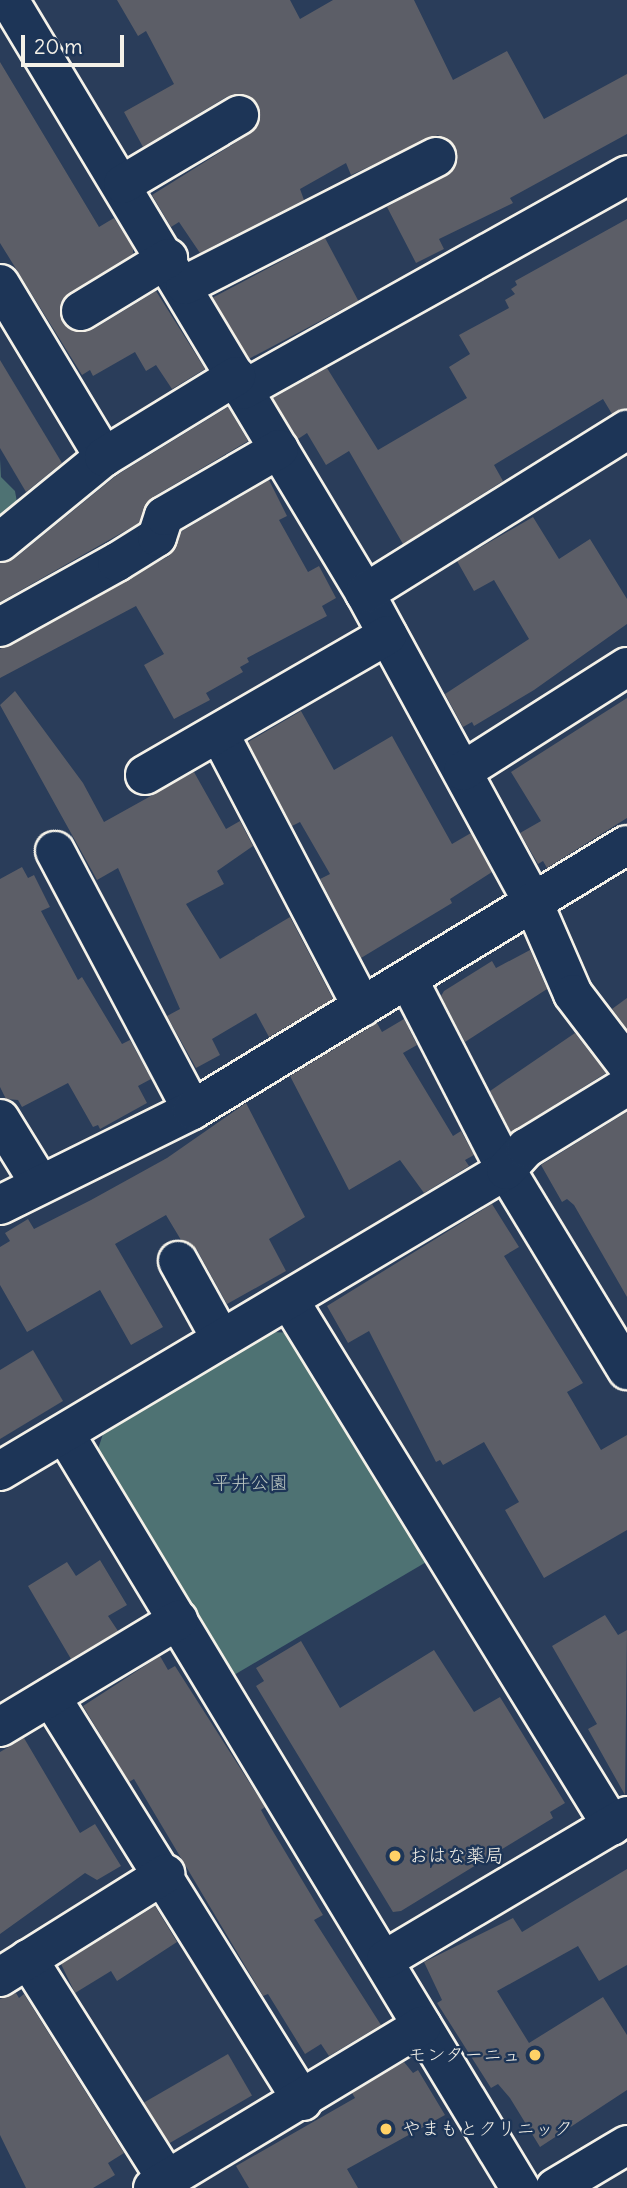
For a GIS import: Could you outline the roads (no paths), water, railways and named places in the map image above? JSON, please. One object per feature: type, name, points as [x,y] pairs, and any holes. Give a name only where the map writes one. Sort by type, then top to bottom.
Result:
[{"type":"street","points":[[9,0],[176,272],[365,593],[533,902],[573,994],[627,1065]]},
{"type":"street","points":[[123,184],[239,115]]},
{"type":"street","points":[[81,311],[436,157]]},
{"type":"street","points":[[0,542],[104,457],[627,175]]},
{"type":"street","points":[[0,284],[104,457]]},
{"type":"street","points":[[365,593],[627,430]]},
{"type":"street","points":[[0,627],[157,537],[163,516],[279,449]]},
{"type":"street","points":[[145,775],[387,635]]},
{"type":"street","points":[[463,771],[627,667]]},
{"type":"street","points":[[219,733],[362,1007]]},
{"type":"street","points":[[0,1205],[192,1110],[409,981],[627,845]]},
{"type":"street","points":[[55,851],[192,1110]]},
{"type":"street","points":[[409,981],[506,1170],[627,1370]]},
{"type":"street","points":[[0,1471],[506,1170],[526,1147],[627,1086]]},
{"type":"street","points":[[0,1119],[40,1184]]},
{"type":"street","points":[[178,1261],[221,1339]]},
{"type":"street","points":[[289,1300],[619,1821],[386,1959]]},
{"type":"street","points":[[65,1434],[386,1959],[422,2026],[520,2188]]},
{"type":"street","points":[[0,1727],[178,1620]]},
{"type":"street","points":[[51,1696],[165,1874],[302,2101]]},
{"type":"street","points":[[165,1874],[14,1968],[160,2184],[302,2101],[422,2026]]},
{"type":"street","points":[[555,2188],[627,2145]]},
{"type":"place","name":"おはな薬局","points":[[395,1856]]},
{"type":"place","name":"モンターニュ","points":[[535,2055]]},
{"type":"place","name":"やまもとクリニック","points":[[386,2129]]},
{"type":"park label","name":"平井公園","points":[[250,1483]]}]
